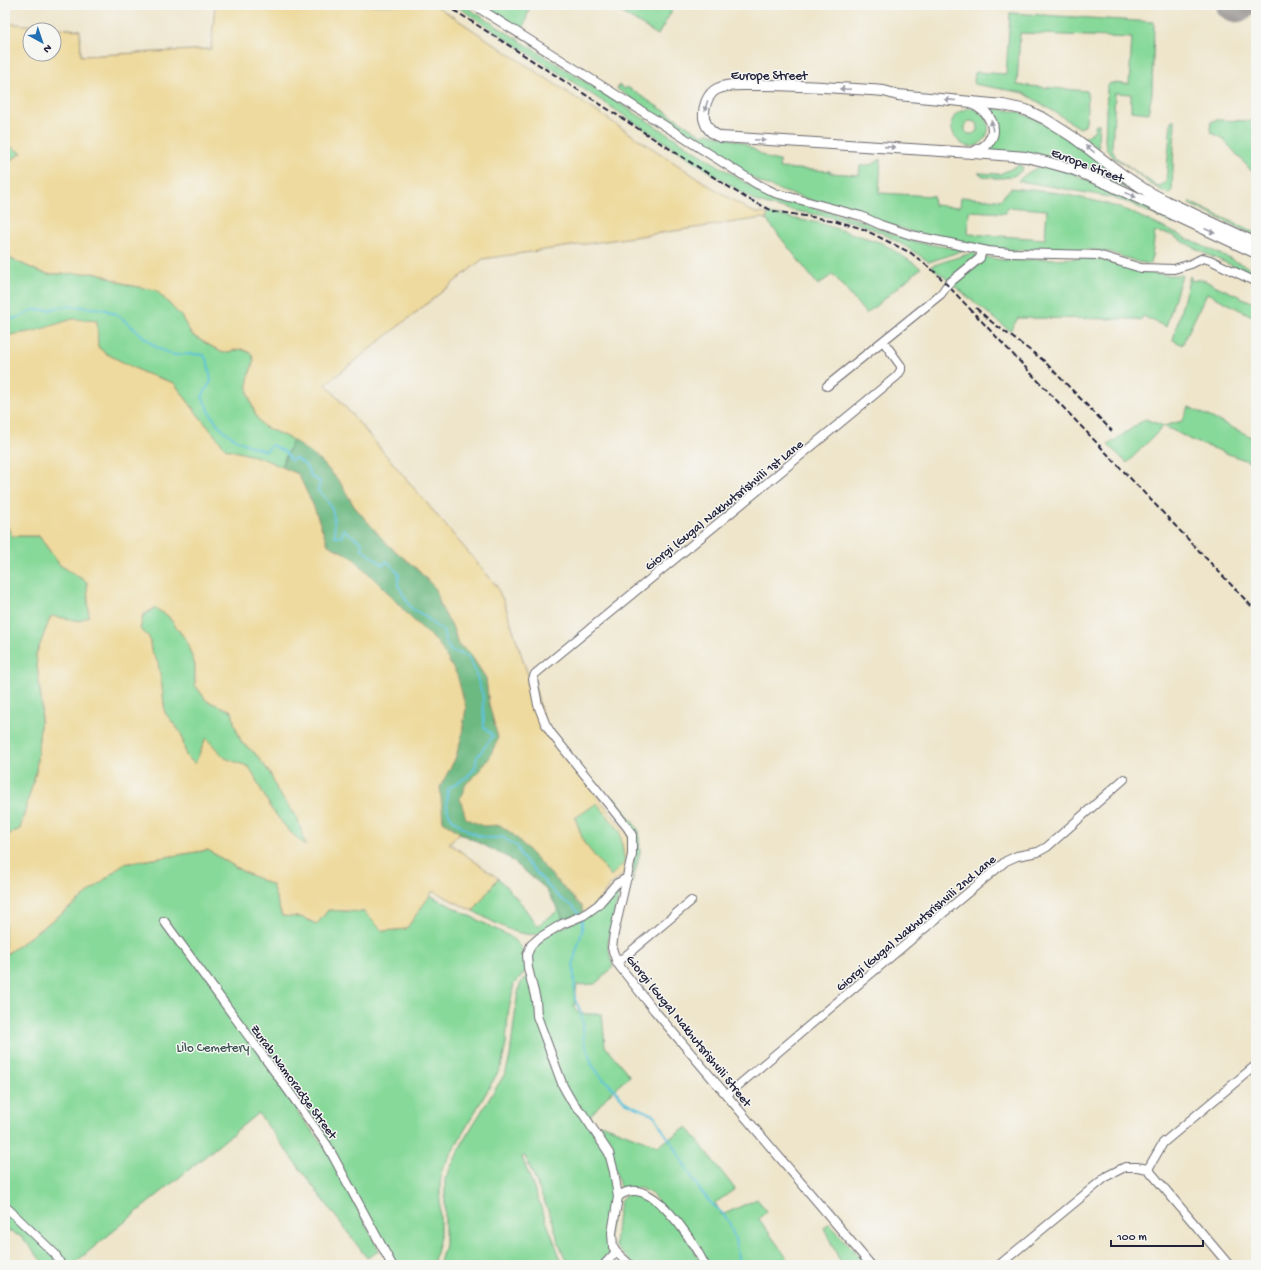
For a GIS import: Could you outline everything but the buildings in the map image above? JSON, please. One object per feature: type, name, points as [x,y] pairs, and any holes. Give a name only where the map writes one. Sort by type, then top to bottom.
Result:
[{"type":"main road","name":"Europe Street","points":[[1256,243],[1147,191],[1073,137],[1045,119],[1026,110],[1002,105],[898,95],[884,91],[768,85],[734,85],[721,87],[710,95],[705,105],[705,122],[713,134],[721,138],[1026,157],[1072,169],[1115,187],[1256,253]]},
{"type":"main road","points":[[968,102],[980,107],[987,113],[991,118],[993,125],[993,133],[990,140],[986,145],[973,153]]},
{"type":"street","points":[[474,5],[763,187],[775,193],[861,216],[881,225],[911,235],[982,250],[1010,253],[1098,255],[1142,268],[1174,270],[1203,258],[1256,282]]},
{"type":"street","points":[[827,386],[941,294],[948,284],[978,261],[982,250]]},
{"type":"street","name":"Giorgi (Guga) Nakhutsrishvili 1st Lane","points":[[533,679],[535,674],[541,669],[897,376],[901,370],[901,366],[883,341]]},
{"type":"street","name":"Giorgi (Guga) Nakhutsrishvili Street","points":[[533,679],[538,705],[550,733],[632,835],[632,855],[612,948],[617,963],[654,1010],[871,1265]]},
{"type":"street","name":"Giorgi (Guga) Nakhutsrishvili 2nd Lane","points":[[727,1096],[1006,861],[1017,856],[1038,852],[1047,847],[1124,780]]},
{"type":"street","points":[[627,878],[616,884],[598,905],[584,915],[562,924],[539,938],[531,945],[527,955],[528,968],[536,1000],[537,1016],[563,1086],[572,1102],[583,1114],[609,1153],[618,1197],[612,1233],[613,1247],[616,1252],[630,1265]]},
{"type":"street","points":[[617,963],[691,901]]},
{"type":"street","name":"Zurab Namoradze Street","points":[[164,921],[327,1145],[392,1265]]},
{"type":"street","points":[[1148,1169],[1163,1143],[1256,1065]]},
{"type":"street","points":[[999,1265],[1107,1176],[1124,1168],[1137,1167],[1148,1169],[1229,1265]]},
{"type":"street","points":[[618,1197],[623,1193],[639,1191],[654,1199],[682,1227],[705,1265]]},
{"type":"street","points":[[5,1206],[55,1254],[62,1265]]},
{"type":"street","points":[[604,1265],[616,1252]]},
{"type":"green space","points":[[455,5],[463,5],[757,190],[777,199],[860,220],[909,241],[964,250],[929,262],[912,250],[866,226],[844,220],[780,208],[755,201]]},
{"type":"green space","points":[[482,5],[530,5],[523,30]]},
{"type":"green space","points":[[609,5],[675,5],[658,35]]},
{"type":"green space","points":[[1010,13],[1154,22],[1152,94],[1148,113],[1131,111],[1131,94],[1115,93],[1112,148],[1118,159],[1158,187],[1166,182],[1171,121],[1175,121],[1172,190],[1169,194],[1150,184],[1133,170],[1113,157],[1107,149],[1105,141],[1107,88],[1111,83],[1129,84],[1132,38],[1020,33],[1017,85],[1088,91],[1086,122],[1084,126],[1080,128],[1024,93],[974,84],[975,72],[1006,74]]},
{"type":"green space","points":[[619,85],[625,89],[627,87],[702,135],[708,133],[742,142],[769,159],[780,161],[779,168],[830,171],[830,173],[859,175],[860,166],[873,164],[881,159],[879,193],[933,196],[934,205],[960,207],[961,197],[1000,200],[1011,188],[1058,193],[1100,202],[1126,210],[1256,271],[1256,276],[1204,253],[1169,234],[1155,232],[1151,264],[1138,262],[1109,252],[1092,250],[1008,250],[922,235],[782,191],[759,182],[617,89]],"holes":[[[1007,207],[1047,210],[1045,239],[968,234],[969,211],[1006,213]]]},
{"type":"green space","points":[[988,107],[1018,112],[1042,122],[1170,206],[1113,183],[987,150],[996,128],[995,119]]},
{"type":"green space","points":[[971,108],[984,115],[988,124],[988,133],[977,145],[968,146],[961,143],[955,136],[952,128],[953,119],[959,112]],"holes":[[[969,121],[976,122],[978,130],[973,134],[968,134],[965,131],[965,124]]]},
{"type":"green space","points":[[1216,120],[1256,121],[1256,176],[1223,139],[1211,132],[1211,122]]},
{"type":"green space","points":[[1096,124],[1099,124],[1099,148],[1084,138],[1094,131]]},
{"type":"green space","points":[[5,144],[22,153],[9,161],[5,160]]},
{"type":"green space","points":[[1019,165],[1023,167],[1021,171],[1010,177],[995,178],[982,176],[978,173],[1000,174]]},
{"type":"green space","points":[[1042,166],[1049,166],[1073,174],[1175,219],[1173,224],[1130,203],[1109,197],[1018,181],[1029,172]]},
{"type":"green space","points":[[1189,202],[1256,233],[1256,236],[1189,204]]},
{"type":"green space","points":[[768,214],[819,223],[882,243],[921,268],[866,314],[833,274],[818,285],[766,219]]},
{"type":"green space","points":[[974,252],[977,256],[949,281],[931,266]]},
{"type":"green space","points":[[5,256],[48,274],[98,273],[128,285],[156,290],[181,316],[192,335],[223,353],[241,349],[251,353],[254,360],[248,379],[263,426],[293,440],[281,467],[261,458],[226,449],[174,383],[144,373],[105,353],[98,347],[35,331],[5,336]]},
{"type":"green space","points":[[985,257],[1002,260],[1087,258],[1103,260],[1136,270],[1165,275],[1182,275],[1166,327],[1143,316],[1140,321],[1133,319],[1018,318],[1010,331],[952,284],[982,262]]},
{"type":"green space","points":[[1190,276],[1192,281],[1201,279],[1256,304],[1256,318],[1207,293],[1182,345],[1173,340]]},
{"type":"green space","points":[[1189,407],[1256,439],[1256,464],[1196,442],[1164,426],[1182,421]]},
{"type":"green space","points":[[1145,419],[1164,426],[1127,463],[1108,445]]},
{"type":"green space","points":[[293,440],[322,462],[340,482],[354,506],[386,543],[417,569],[436,589],[441,607],[454,630],[458,645],[469,652],[486,678],[489,704],[498,738],[490,757],[477,774],[466,784],[483,826],[500,825],[514,835],[582,907],[583,913],[562,920],[561,913],[544,887],[509,858],[460,833],[443,821],[440,787],[455,759],[461,739],[466,708],[410,617],[352,557],[328,545],[313,505],[298,474],[281,467]]},
{"type":"green space","points":[[5,521],[12,536],[39,536],[60,565],[87,582],[89,616],[80,621],[51,617],[36,655],[42,707],[36,772],[20,829],[5,836]]},
{"type":"green space","points":[[155,608],[168,616],[186,640],[195,665],[195,685],[207,701],[232,711],[235,726],[242,743],[255,753],[270,773],[278,792],[297,817],[307,847],[289,831],[272,810],[249,767],[225,759],[206,739],[195,764],[186,756],[181,733],[165,713],[158,663],[151,650],[149,637],[140,629],[143,615]]},
{"type":"green space","points":[[615,798],[639,831],[640,853],[632,883],[635,847],[631,827],[612,801]]},
{"type":"green space","points":[[597,802],[620,831],[625,862],[611,876],[584,843],[575,818]]},
{"type":"green space","name":"Lilo Cemetery","points":[[208,850],[242,871],[272,885],[282,916],[301,917],[317,924],[328,910],[364,912],[383,931],[406,929],[429,895],[509,936],[522,950],[527,970],[514,984],[508,1014],[506,1044],[501,1067],[442,1169],[440,1185],[440,1237],[433,1265],[395,1265],[304,1106],[297,1112],[327,1149],[378,1248],[379,1251],[367,1258],[258,1113],[72,1265],[45,1265],[22,1237],[5,1229],[5,955],[80,900],[123,864]]},
{"type":"green space","points":[[498,878],[521,903],[537,926],[559,910],[562,920],[541,933],[524,934],[497,924],[473,911]]},
{"type":"green space","points":[[616,888],[621,888],[609,933],[608,947],[613,967],[595,984],[577,985],[574,1005],[579,1014],[602,1014],[605,1046],[630,1076],[612,1091],[590,1116],[594,1124],[604,1125],[658,1146],[687,1127],[735,1189],[715,1203],[722,1215],[757,1199],[767,1211],[759,1219],[792,1265],[707,1265],[652,1194],[640,1188],[623,1190],[620,1187],[611,1152],[565,1088],[539,1016],[529,956],[533,946],[550,933],[586,917],[602,907]]},
{"type":"green space","points":[[528,975],[560,1089],[584,1118],[608,1155],[615,1191],[609,1233],[610,1252],[606,1260],[601,1265],[568,1265],[558,1241],[553,1222],[525,1156],[522,1157],[563,1265],[439,1265],[445,1245],[445,1179],[465,1138],[506,1072],[510,1056],[520,984]]},
{"type":"green space","points":[[640,1193],[653,1200],[682,1231],[703,1265],[634,1265],[615,1246],[620,1203],[624,1197],[628,1195]]},
{"type":"green space","points":[[829,1223],[866,1265],[842,1265],[824,1228]]},
{"type":"sand","points":[[215,5],[435,5],[702,181],[747,209],[756,213],[768,214],[766,219],[763,218],[483,259],[326,384],[496,585],[504,602],[528,675],[532,677],[548,736],[627,833],[631,844],[624,874],[611,884],[598,902],[583,913],[582,907],[514,835],[500,825],[483,826],[466,818],[460,799],[466,784],[477,774],[490,757],[498,738],[489,704],[486,678],[469,652],[458,645],[454,630],[441,607],[436,589],[417,569],[386,543],[354,506],[340,482],[322,462],[293,440],[263,426],[256,416],[248,394],[248,379],[254,360],[251,353],[241,349],[223,353],[192,335],[181,316],[156,290],[128,285],[98,273],[48,274],[5,256],[5,160],[9,161],[22,153],[5,144],[5,23],[22,25],[22,62],[62,62],[62,28],[80,30],[81,56],[211,49]],"holes":[[[597,803],[620,831],[625,862],[611,876],[584,843],[575,818]]]},
{"type":"sand","points":[[73,319],[97,321],[98,347],[105,353],[144,373],[174,383],[226,449],[261,458],[298,474],[313,505],[328,545],[352,557],[410,617],[438,643],[457,675],[466,708],[461,739],[455,759],[440,787],[443,821],[460,833],[449,843],[498,878],[473,911],[433,891],[406,929],[383,931],[364,912],[328,910],[317,924],[301,917],[282,916],[272,885],[242,871],[208,850],[123,864],[80,900],[5,955],[5,836],[20,829],[36,772],[42,707],[36,655],[51,616],[80,621],[89,616],[87,582],[60,565],[39,536],[12,536],[5,521],[5,336],[35,331]],"holes":[[[155,608],[168,616],[186,640],[195,665],[195,685],[207,701],[232,711],[235,726],[242,743],[255,753],[270,773],[278,792],[297,817],[306,846],[289,831],[272,810],[249,767],[225,758],[206,738],[195,764],[186,756],[181,733],[165,713],[158,663],[151,650],[149,637],[140,629],[143,615]]]},
{"type":"waterway","points":[[5,321],[22,316],[32,310],[49,310],[71,306],[103,309],[118,315],[157,348],[174,355],[204,355],[208,363],[211,381],[202,397],[212,416],[221,428],[238,441],[252,447],[266,451],[272,445],[285,452],[291,461],[294,458],[303,463],[311,477],[320,481],[318,491],[324,496],[331,506],[335,536],[342,537],[343,529],[362,543],[362,549],[383,565],[387,561],[399,574],[398,585],[411,608],[425,616],[434,625],[443,630],[446,643],[451,651],[467,656],[474,668],[483,696],[484,727],[493,736],[477,757],[475,768],[468,776],[448,789],[447,806],[450,817],[472,833],[489,838],[502,837],[518,847],[521,856],[553,891],[561,899],[573,906],[580,915]]},
{"type":"waterway","points":[[582,918],[582,932],[573,962],[575,1000],[580,1010],[583,1023],[584,1042],[592,1065],[625,1102],[655,1116],[700,1190],[729,1222],[735,1239],[739,1265]]},
{"type":"taxiway","points":[[1225,9],[1229,12],[1239,14],[1250,5]]},
{"type":"railway","points":[[446,5],[746,198],[773,211],[837,221],[863,229],[911,253],[936,273],[1256,611]]},
{"type":"railway","points":[[976,308],[993,323],[1043,360],[1112,431]]}]
